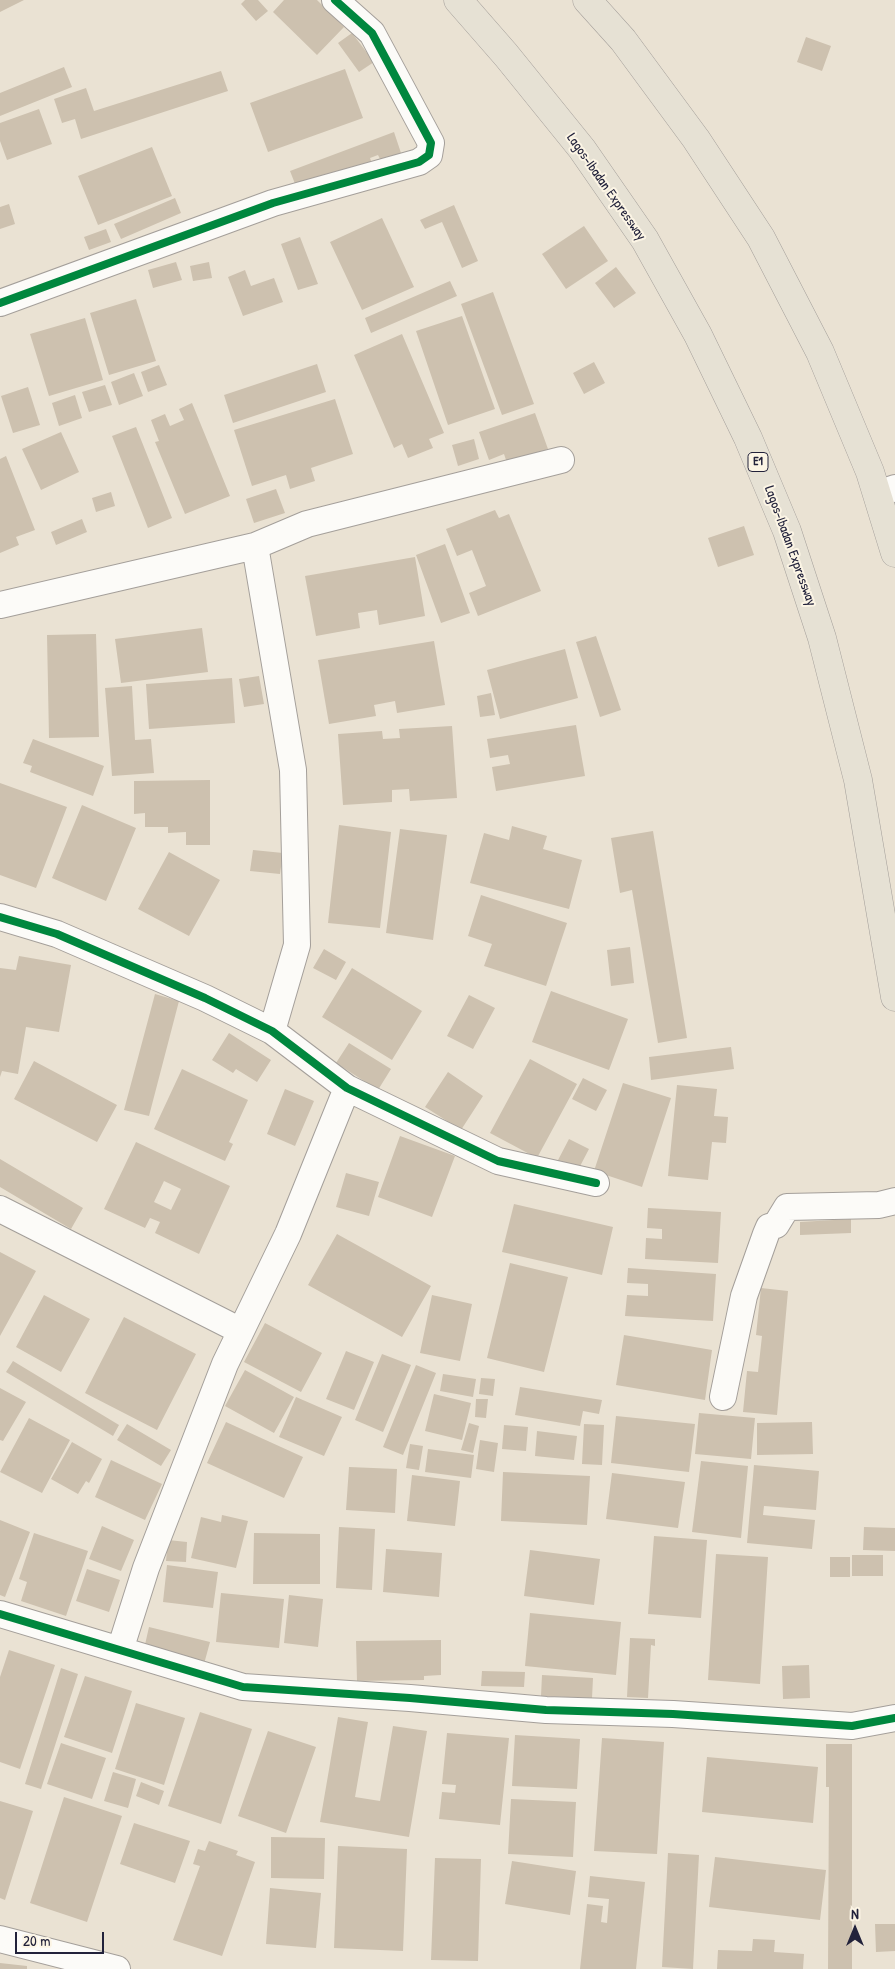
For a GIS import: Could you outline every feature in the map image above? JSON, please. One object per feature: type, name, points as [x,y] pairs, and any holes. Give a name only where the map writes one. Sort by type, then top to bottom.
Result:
[{"type":"highway","name":"Lagos-Ibadan Expressway","points":[[458,0],[506,55],[582,149],[645,240],[698,335],[748,438],[787,530],[822,638],[858,780],[895,996]]},
{"type":"highway","points":[[587,0],[623,40],[696,139],[761,238],[820,352],[870,472],[886,491],[895,553]]},
{"type":"street","points":[[0,303],[273,203],[418,162],[429,155],[431,143],[372,33],[335,0]]},
{"type":"street","points":[[0,605],[255,546],[308,524],[561,460]]},
{"type":"street","points":[[255,546],[293,770],[297,946],[272,1031]]},
{"type":"street","points":[[0,917],[58,934],[205,998],[272,1031],[347,1088],[498,1161],[596,1183]]},
{"type":"street","points":[[120,1650],[146,1568],[225,1364],[288,1234],[347,1088]]},
{"type":"street","points":[[723,1396],[744,1296],[769,1227],[776,1225],[787,1207],[879,1205],[895,1200]]},
{"type":"street","points":[[0,1209],[241,1331]]},
{"type":"street","points":[[0,1614],[243,1688],[410,1698],[546,1710],[673,1714],[852,1726],[895,1718]]},
{"type":"street","points":[[0,1939],[117,1969]]},
{"type":"building","points":[[0,0],[24,0],[0,12]]},
{"type":"building","points":[[245,0],[258,0],[268,11],[256,21],[241,4]]},
{"type":"building","points":[[284,0],[317,0],[344,27],[317,55],[273,12]]},
{"type":"building","points":[[352,33],[374,62],[359,72],[338,43]]},
{"type":"building","points":[[806,37],[831,46],[822,71],[797,62]]},
{"type":"building","points":[[64,67],[72,87],[0,116],[0,93]]},
{"type":"building","points":[[345,69],[363,118],[268,152],[250,103]]},
{"type":"building","points":[[221,71],[228,91],[81,139],[75,119],[62,123],[54,99],[86,88],[94,111]]},
{"type":"building","points":[[39,109],[52,144],[7,160],[0,141],[0,123]]},
{"type":"building","points":[[394,132],[402,156],[382,163],[378,155],[370,158],[373,166],[299,194],[290,171]]},
{"type":"building","points":[[152,147],[172,196],[98,225],[78,176]]},
{"type":"building","points":[[175,198],[181,213],[121,239],[114,224]]},
{"type":"building","points":[[9,204],[15,224],[0,229],[0,207]]},
{"type":"building","points":[[454,205],[478,261],[462,268],[442,222],[425,229],[420,220]]},
{"type":"building","points":[[382,218],[414,287],[362,310],[330,242]]},
{"type":"building","points":[[584,226],[608,261],[566,289],[542,254]]},
{"type":"building","points":[[106,229],[111,242],[89,250],[84,237]]},
{"type":"building","points":[[300,237],[318,284],[298,290],[281,244]]},
{"type":"building","points":[[176,262],[182,280],[153,288],[148,270]]},
{"type":"building","points":[[209,262],[212,278],[193,281],[190,266]]},
{"type":"building","points":[[616,267],[636,293],[614,308],[595,283]]},
{"type":"building","points":[[245,270],[251,286],[274,278],[283,302],[243,316],[228,277]]},
{"type":"building","points":[[450,281],[457,296],[371,333],[365,318]]},
{"type":"building","points":[[493,292],[534,404],[502,415],[461,304]]},
{"type":"building","points":[[136,299],[156,361],[109,375],[90,313]]},
{"type":"building","points":[[462,316],[495,409],[448,425],[416,331]]},
{"type":"building","points":[[85,318],[103,380],[49,396],[30,334]]},
{"type":"building","points":[[402,334],[444,433],[429,439],[433,448],[408,458],[402,444],[394,448],[354,355]]},
{"type":"building","points":[[594,362],[605,383],[584,394],[573,373]]},
{"type":"building","points":[[317,364],[326,392],[233,423],[224,395]]},
{"type":"building","points":[[159,365],[167,385],[148,392],[141,372]]},
{"type":"building","points":[[134,373],[143,396],[119,405],[111,382]]},
{"type":"building","points":[[105,385],[112,405],[89,412],[82,392]]},
{"type":"building","points":[[28,387],[40,425],[13,433],[1,396]]},
{"type":"building","points":[[75,395],[82,418],[59,426],[52,403]]},
{"type":"building","points":[[335,399],[353,454],[311,468],[315,481],[290,489],[286,475],[252,486],[234,430]]},
{"type":"building","points":[[192,403],[230,496],[185,514],[155,442],[159,441],[151,420],[165,414],[170,426],[184,420],[179,409]]},
{"type":"building","points":[[535,413],[548,449],[507,463],[504,454],[489,460],[479,432]]},
{"type":"building","points":[[136,427],[172,518],[148,528],[112,436]]},
{"type":"building","points":[[61,432],[79,472],[41,490],[22,449]]},
{"type":"building","points":[[474,439],[479,459],[458,466],[452,445]]},
{"type":"building","points":[[6,456],[35,530],[16,537],[19,545],[0,553],[0,459]]},
{"type":"building","points":[[276,489],[285,513],[254,523],[246,499]]},
{"type":"building","points":[[111,492],[115,506],[96,512],[92,498]]},
{"type":"building","points":[[495,510],[499,518],[509,514],[541,591],[478,616],[469,593],[486,586],[472,550],[457,556],[446,529]]},
{"type":"building","points":[[82,519],[87,532],[56,545],[51,532]]},
{"type":"building","points":[[744,526],[754,555],[718,567],[708,538]]},
{"type":"building","points":[[445,544],[470,613],[441,623],[416,555]]},
{"type":"building","points":[[415,557],[425,616],[379,625],[377,610],[358,613],[360,628],[316,636],[305,576]]},
{"type":"building","points":[[202,628],[208,672],[121,683],[115,639]]},
{"type":"building","points":[[96,634],[99,737],[49,738],[47,635]]},
{"type":"building","points":[[596,636],[621,710],[600,717],[576,642]]},
{"type":"building","points":[[434,641],[445,705],[397,713],[395,701],[374,705],[376,716],[329,724],[318,660]]},
{"type":"building","points":[[565,649],[578,698],[500,719],[487,670]]},
{"type":"building","points":[[259,676],[264,704],[244,707],[239,679]]},
{"type":"building","points":[[232,678],[235,723],[149,729],[146,684]]},
{"type":"building","points":[[132,686],[135,740],[151,739],[154,773],[112,776],[105,688]]},
{"type":"building","points":[[491,693],[495,715],[480,717],[477,696]]},
{"type":"building","points":[[576,725],[585,776],[496,791],[492,767],[510,764],[508,755],[490,758],[487,739]]},
{"type":"building","points":[[452,726],[457,798],[410,801],[409,789],[392,790],[392,802],[343,805],[338,734],[382,731],[383,739],[400,738],[399,729]]},
{"type":"building","points":[[33,739],[104,766],[93,796],[30,772],[32,766],[23,763]]},
{"type":"building","points":[[210,780],[210,845],[186,845],[186,832],[168,833],[168,827],[145,827],[145,813],[134,814],[134,781]]},
{"type":"building","points":[[0,783],[67,807],[36,888],[0,875]]},
{"type":"building","points":[[82,805],[136,828],[106,901],[52,878]]},
{"type":"building","points":[[339,825],[391,832],[380,928],[328,923]]},
{"type":"building","points":[[512,826],[547,836],[543,849],[582,860],[569,909],[470,883],[484,833],[509,840]]},
{"type":"building","points":[[400,829],[447,835],[433,940],[386,933]]},
{"type":"building","points":[[653,831],[687,1038],[658,1043],[632,890],[620,893],[611,838]]},
{"type":"building","points":[[253,850],[283,853],[280,874],[250,871]]},
{"type":"building","points":[[169,852],[220,880],[189,936],[138,909]]},
{"type":"building","points":[[481,895],[567,923],[546,986],[484,966],[492,944],[468,936]]},
{"type":"building","points":[[630,947],[634,983],[611,986],[607,950]]},
{"type":"building","points":[[324,949],[346,962],[336,980],[313,968]]},
{"type":"building","points":[[19,956],[71,965],[59,1032],[26,1027],[18,1074],[2,1071],[0,1077],[0,968],[16,970]]},
{"type":"building","points":[[352,968],[422,1011],[392,1060],[322,1017]]},
{"type":"building","points":[[551,991],[628,1019],[609,1070],[532,1042]]},
{"type":"building","points":[[155,994],[179,1001],[149,1116],[124,1110]]},
{"type":"building","points":[[469,995],[495,1008],[473,1049],[447,1036]]},
{"type":"building","points":[[229,1033],[271,1060],[257,1082],[236,1069],[233,1073],[212,1060]]},
{"type":"building","points":[[349,1043],[391,1069],[378,1090],[336,1063]]},
{"type":"building","points":[[731,1047],[734,1069],[651,1080],[649,1057]]},
{"type":"building","points":[[530,1059],[577,1084],[537,1158],[490,1133]]},
{"type":"building","points":[[34,1061],[117,1105],[97,1142],[14,1099]]},
{"type":"building","points":[[182,1069],[248,1100],[229,1142],[233,1144],[225,1161],[154,1129]]},
{"type":"building","points":[[448,1072],[483,1096],[461,1130],[425,1107]]},
{"type":"building","points":[[583,1078],[607,1090],[596,1111],[572,1099]]},
{"type":"building","points":[[623,1083],[671,1098],[642,1187],[594,1171]]},
{"type":"building","points":[[677,1085],[717,1089],[714,1116],[728,1117],[726,1143],[712,1142],[708,1180],[668,1176]]},
{"type":"building","points":[[285,1089],[314,1101],[295,1146],[267,1134]]},
{"type":"building","points":[[400,1136],[455,1156],[432,1217],[378,1197]]},
{"type":"building","points":[[569,1139],[589,1149],[577,1172],[557,1162]]},
{"type":"building","points":[[136,1142],[230,1186],[199,1254],[155,1233],[160,1222],[150,1218],[145,1228],[104,1209]],"holes":[[[164,1181],[181,1189],[171,1210],[154,1202]]]},
{"type":"building","points":[[0,1159],[83,1208],[71,1229],[0,1187]]},
{"type":"building","points":[[346,1173],[379,1182],[369,1216],[336,1207]]},
{"type":"building","points":[[514,1204],[613,1227],[602,1275],[502,1252]]},
{"type":"building","points":[[648,1208],[721,1212],[718,1263],[645,1259],[646,1238],[662,1239],[662,1229],[647,1228]]},
{"type":"building","points":[[851,1219],[851,1233],[800,1235],[800,1222]]},
{"type":"building","points":[[337,1234],[431,1286],[402,1337],[308,1285]]},
{"type":"building","points":[[0,1252],[36,1271],[0,1336]]},
{"type":"building","points":[[510,1263],[568,1277],[544,1372],[487,1358]]},
{"type":"building","points":[[628,1268],[716,1274],[713,1321],[625,1316],[627,1295],[648,1296],[648,1284],[627,1283]]},
{"type":"building","points":[[761,1288],[788,1291],[777,1415],[743,1412],[747,1371],[758,1372],[762,1336],[756,1335]]},
{"type":"building","points":[[44,1295],[90,1319],[61,1372],[16,1347]]},
{"type":"building","points":[[432,1295],[472,1304],[460,1361],[420,1353]]},
{"type":"building","points":[[124,1317],[196,1354],[157,1430],[85,1393]]},
{"type":"building","points":[[265,1323],[322,1353],[301,1392],[244,1362]]},
{"type":"building","points":[[624,1335],[712,1350],[705,1400],[616,1385]]},
{"type":"building","points":[[346,1351],[374,1362],[354,1410],[326,1399]]},
{"type":"building","points":[[382,1354],[411,1365],[383,1432],[355,1420]]},
{"type":"building","points":[[13,1361],[119,1425],[113,1436],[6,1372]]},
{"type":"building","points":[[416,1365],[436,1373],[403,1455],[383,1447]]},
{"type":"building","points":[[245,1370],[294,1397],[274,1433],[225,1406]]},
{"type":"building","points":[[443,1374],[476,1379],[473,1397],[440,1391]]},
{"type":"building","points":[[481,1378],[495,1379],[493,1396],[479,1394]]},
{"type":"building","points":[[520,1387],[602,1400],[599,1414],[583,1411],[580,1426],[515,1415]]},
{"type":"building","points":[[0,1388],[26,1402],[3,1441],[0,1440]]},
{"type":"building","points":[[434,1394],[471,1403],[462,1440],[425,1431]]},
{"type":"building","points":[[296,1397],[342,1417],[324,1456],[279,1437]]},
{"type":"building","points":[[476,1399],[488,1399],[486,1418],[475,1417]]},
{"type":"building","points":[[699,1413],[755,1418],[751,1459],[695,1454]]},
{"type":"building","points":[[616,1416],[695,1424],[689,1472],[611,1463]]},
{"type":"building","points":[[29,1418],[70,1440],[42,1493],[0,1472]]},
{"type":"building","points":[[226,1422],[303,1457],[284,1498],[207,1463]]},
{"type":"building","points":[[812,1422],[813,1454],[757,1455],[757,1423]]},
{"type":"building","points":[[469,1423],[479,1426],[473,1453],[461,1450]]},
{"type":"building","points":[[127,1424],[171,1450],[161,1466],[117,1440]]},
{"type":"building","points":[[584,1424],[604,1425],[602,1465],[582,1464]]},
{"type":"building","points":[[504,1425],[528,1427],[526,1451],[502,1449]]},
{"type":"building","points":[[537,1431],[577,1436],[574,1460],[535,1456]]},
{"type":"building","points":[[480,1440],[498,1443],[494,1472],[476,1469]]},
{"type":"building","points":[[72,1442],[102,1459],[89,1483],[86,1481],[78,1494],[51,1479]]},
{"type":"building","points":[[410,1444],[423,1446],[419,1470],[406,1468]]},
{"type":"building","points":[[428,1449],[474,1455],[471,1478],[425,1472]]},
{"type":"building","points":[[111,1460],[162,1484],[145,1520],[95,1497]]},
{"type":"building","points":[[701,1461],[748,1466],[741,1538],[692,1532]]},
{"type":"building","points":[[754,1465],[819,1471],[816,1510],[764,1506],[763,1515],[815,1520],[812,1549],[747,1543]]},
{"type":"building","points":[[349,1467],[397,1469],[395,1513],[346,1510]]},
{"type":"building","points":[[503,1472],[590,1476],[587,1525],[501,1521]]},
{"type":"building","points":[[612,1473],[685,1482],[678,1528],[606,1519]]},
{"type":"building","points":[[412,1475],[460,1481],[455,1526],[407,1521]]},
{"type":"building","points":[[222,1515],[248,1521],[236,1568],[191,1558],[201,1517],[221,1522]]},
{"type":"building","points":[[0,1520],[30,1532],[5,1597],[0,1595]]},
{"type":"building","points":[[102,1526],[134,1540],[121,1571],[89,1559]]},
{"type":"building","points":[[339,1527],[375,1529],[372,1590],[336,1588]]},
{"type":"building","points":[[864,1527],[895,1528],[895,1551],[863,1550]]},
{"type":"building","points":[[34,1533],[88,1551],[66,1616],[21,1601],[27,1582],[19,1579]]},
{"type":"building","points":[[254,1533],[320,1534],[320,1584],[253,1584]]},
{"type":"building","points":[[654,1536],[707,1540],[701,1618],[648,1614]]},
{"type":"building","points":[[168,1540],[187,1542],[186,1562],[166,1561]]},
{"type":"building","points":[[386,1549],[442,1553],[439,1597],[383,1592]]},
{"type":"building","points":[[530,1550],[600,1559],[594,1605],[524,1596]]},
{"type":"building","points":[[716,1554],[768,1557],[760,1684],[708,1680]]},
{"type":"building","points":[[852,1555],[883,1555],[883,1576],[852,1576]]},
{"type":"building","points":[[830,1557],[850,1557],[850,1577],[830,1577]]},
{"type":"building","points":[[167,1565],[218,1572],[213,1608],[163,1602]]},
{"type":"building","points":[[87,1569],[120,1580],[109,1612],[76,1601]]},
{"type":"building","points":[[221,1593],[284,1599],[279,1648],[216,1642]]},
{"type":"building","points":[[289,1595],[323,1599],[318,1647],[284,1643]]},
{"type":"building","points":[[530,1613],[621,1622],[616,1675],[525,1666]]},
{"type":"building","points":[[149,1627],[210,1642],[204,1664],[144,1649]]},
{"type":"building","points":[[630,1638],[655,1639],[655,1646],[651,1645],[648,1698],[627,1697]]},
{"type":"building","points":[[441,1640],[441,1675],[424,1676],[424,1680],[357,1681],[356,1641]]},
{"type":"building","points":[[9,1650],[55,1665],[20,1769],[0,1762],[0,1677]]},
{"type":"building","points":[[809,1665],[810,1698],[783,1699],[782,1666]]},
{"type":"building","points":[[61,1668],[78,1674],[41,1789],[25,1784]]},
{"type":"building","points":[[482,1671],[525,1672],[524,1687],[481,1686]]},
{"type":"building","points":[[542,1675],[593,1678],[592,1698],[541,1696]]},
{"type":"building","points":[[85,1676],[132,1691],[112,1753],[64,1737]]},
{"type":"building","points":[[136,1703],[185,1718],[164,1785],[115,1769]]},
{"type":"building","points":[[200,1712],[252,1729],[221,1824],[168,1806]]},
{"type":"building","points":[[338,1717],[368,1722],[355,1797],[380,1801],[393,1726],[427,1731],[409,1837],[320,1822]]},
{"type":"building","points":[[268,1731],[316,1747],[286,1833],[238,1816]]},
{"type":"building","points":[[447,1733],[509,1738],[500,1825],[439,1819],[442,1792],[455,1793],[456,1785],[442,1784]]},
{"type":"building","points":[[515,1735],[580,1739],[577,1789],[512,1786]]},
{"type":"building","points":[[602,1738],[664,1742],[657,1854],[594,1851]]},
{"type":"building","points":[[61,1743],[106,1758],[92,1799],[47,1784]]},
{"type":"building","points":[[826,1744],[852,1744],[852,1969],[828,1969],[829,1787],[826,1787]]},
{"type":"building","points":[[707,1757],[818,1767],[813,1823],[702,1812]]},
{"type":"building","points":[[113,1772],[136,1779],[128,1808],[104,1801]]},
{"type":"building","points":[[141,1782],[164,1791],[159,1805],[136,1796]]},
{"type":"building","points":[[64,1797],[122,1816],[87,1922],[30,1903]]},
{"type":"building","points":[[511,1799],[576,1802],[573,1857],[508,1854]]},
{"type":"building","points":[[0,1801],[33,1811],[5,1900],[0,1898]]},
{"type":"building","points":[[134,1823],[190,1841],[175,1883],[120,1864]]},
{"type":"building","points":[[271,1837],[325,1838],[324,1879],[271,1878]]},
{"type":"building","points":[[209,1841],[238,1851],[236,1855],[255,1862],[222,1956],[173,1940],[200,1866],[193,1864],[198,1849],[205,1851]]},
{"type":"building","points":[[338,1846],[407,1849],[403,1951],[334,1948]]},
{"type":"building","points":[[668,1853],[699,1855],[693,1969],[662,1967]]},
{"type":"building","points":[[715,1857],[826,1870],[820,1920],[709,1907]]},
{"type":"building","points":[[435,1858],[481,1859],[478,1961],[431,1960]]},
{"type":"building","points":[[512,1861],[576,1871],[570,1915],[505,1904]]},
{"type":"building","points":[[590,1876],[645,1882],[636,1969],[580,1969],[587,1904],[603,1906],[601,1922],[607,1923],[609,1899],[588,1897]]},
{"type":"building","points":[[270,1888],[321,1893],[316,1948],[266,1944]]},
{"type":"building","points":[[875,1924],[895,1924],[895,1951],[876,1952]]},
{"type":"building","points":[[753,1939],[775,1940],[774,1952],[804,1954],[803,1969],[717,1969],[718,1950],[752,1951]]},
{"type":"building","points":[[0,1963],[27,1966],[27,1969],[0,1969]]},
{"type":"cycle path","points":[[0,303],[273,203],[419,162],[429,155],[431,143],[372,33],[335,0]]},
{"type":"cycle path","points":[[0,917],[57,934],[205,998],[272,1031],[347,1088],[498,1161],[596,1183]]},
{"type":"cycle path","points":[[0,1614],[243,1687],[410,1698],[546,1710],[673,1714],[852,1726],[895,1718]]}]
